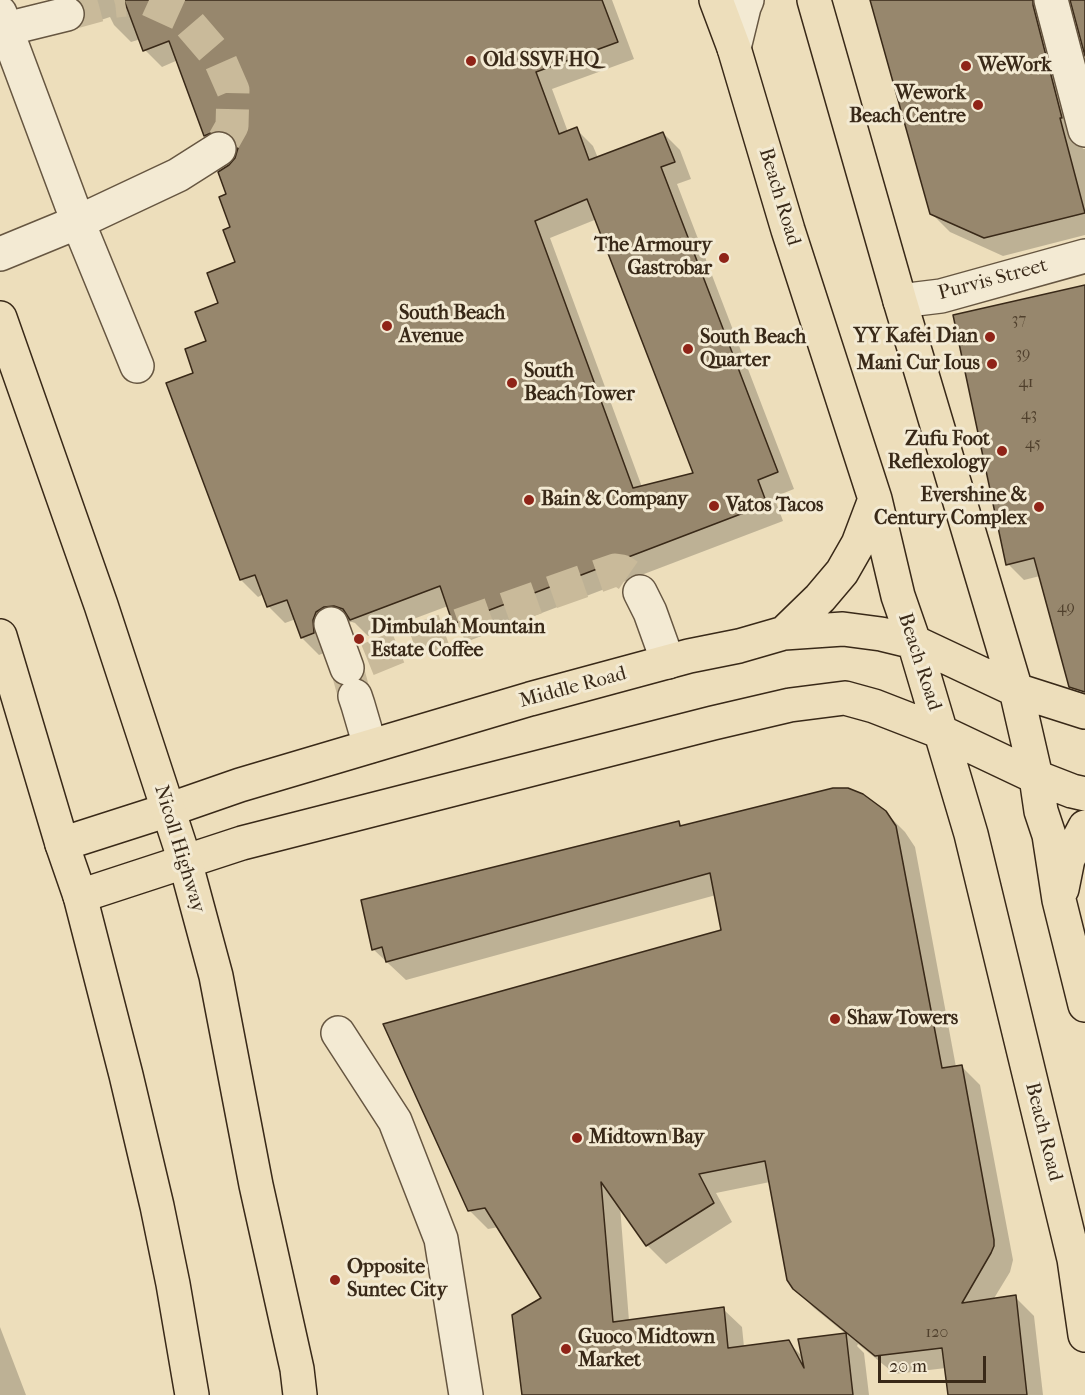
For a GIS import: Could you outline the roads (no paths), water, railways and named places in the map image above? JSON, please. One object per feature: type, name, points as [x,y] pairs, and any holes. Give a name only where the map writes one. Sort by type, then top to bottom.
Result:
[{"type":"main road","name":"Beach Road","points":[[716,0],[735,48],[788,230],[875,499],[898,596],[914,642],[971,834],[1074,1259],[1085,1335]]},
{"type":"main road","points":[[814,0],[900,301],[1016,690],[1036,777],[1041,811],[1049,835],[1059,900],[1085,1005]]},
{"type":"main road","name":"Nicoll Highway","points":[[0,318],[101,605],[185,861],[216,976],[256,1185],[297,1369],[300,1395]]},
{"type":"main road","points":[[784,633],[820,598],[842,572],[858,544],[875,499]]},
{"type":"main road","name":"Middle Road","points":[[62,844],[240,784],[530,699],[784,633],[843,629],[881,634],[914,642],[1016,690],[1085,712]]},
{"type":"main road","points":[[0,636],[62,844],[80,896],[126,1075],[157,1206],[192,1395]]},
{"type":"main road","points":[[80,896],[242,843],[713,723],[790,705],[845,698],[874,706],[941,732],[1036,777],[1085,794]]},
{"type":"main road","points":[[1059,900],[1068,859],[1085,827]]},
{"type":"street","points":[[735,48],[747,0]]},
{"type":"street","points":[[1051,0],[1075,51],[1085,130]]},
{"type":"street","points":[[68,14],[3,21],[78,222],[137,366]]},
{"type":"street","points":[[0,254],[78,222],[178,175],[219,149]]},
{"type":"street","name":"Purvis Street","points":[[900,301],[941,296],[1085,256]]},
{"type":"street","points":[[640,592],[650,612],[668,662]]},
{"type":"street","points":[[331,624],[370,746]]},
{"type":"street","points":[[338,1033],[395,1121],[441,1239],[466,1395]]},
{"type":"tunnel","points":[[67,14],[125,0]]},
{"type":"tunnel","points":[[149,0],[182,15],[219,58],[233,90],[232,126],[219,149]]},
{"type":"tunnel","points":[[354,694],[347,668],[411,642],[615,570],[622,571],[635,580],[640,592]]},
{"type":"place","name":"Old SSVF HQ","points":[[471,61]]},
{"type":"place","name":"WeWork","points":[[966,66]]},
{"type":"place","name":"Wework Beach Centre","points":[[978,105]]},
{"type":"place","name":"The Armoury Gastrobar","points":[[724,258]]},
{"type":"place","name":"South Beach Avenue","points":[[387,326]]},
{"type":"place","name":"YY Kafei Dian","points":[[990,337]]},
{"type":"place","name":"South Beach Quarter","points":[[688,349]]},
{"type":"place","name":"Mani Cur Ious","points":[[992,364]]},
{"type":"place","name":"South Beach Tower","points":[[512,383]]},
{"type":"place","name":"Zufu Foot Reflexology","points":[[1002,451]]},
{"type":"place","name":"Bain & Company","points":[[529,500]]},
{"type":"place","name":"Vatos Tacos","points":[[714,506]]},
{"type":"place","name":"Evershine & Century Complex","points":[[1039,507]]},
{"type":"place","name":"Dimbulah Mountain Estate Coffee","points":[[359,639]]},
{"type":"place","name":"Shaw Towers","points":[[835,1019]]},
{"type":"place","name":"Midtown Bay","points":[[577,1138]]},
{"type":"place","name":"Opposite Suntec City","points":[[335,1280]]},
{"type":"place","name":"Guoco Midtown Market","points":[[566,1349]]}]
